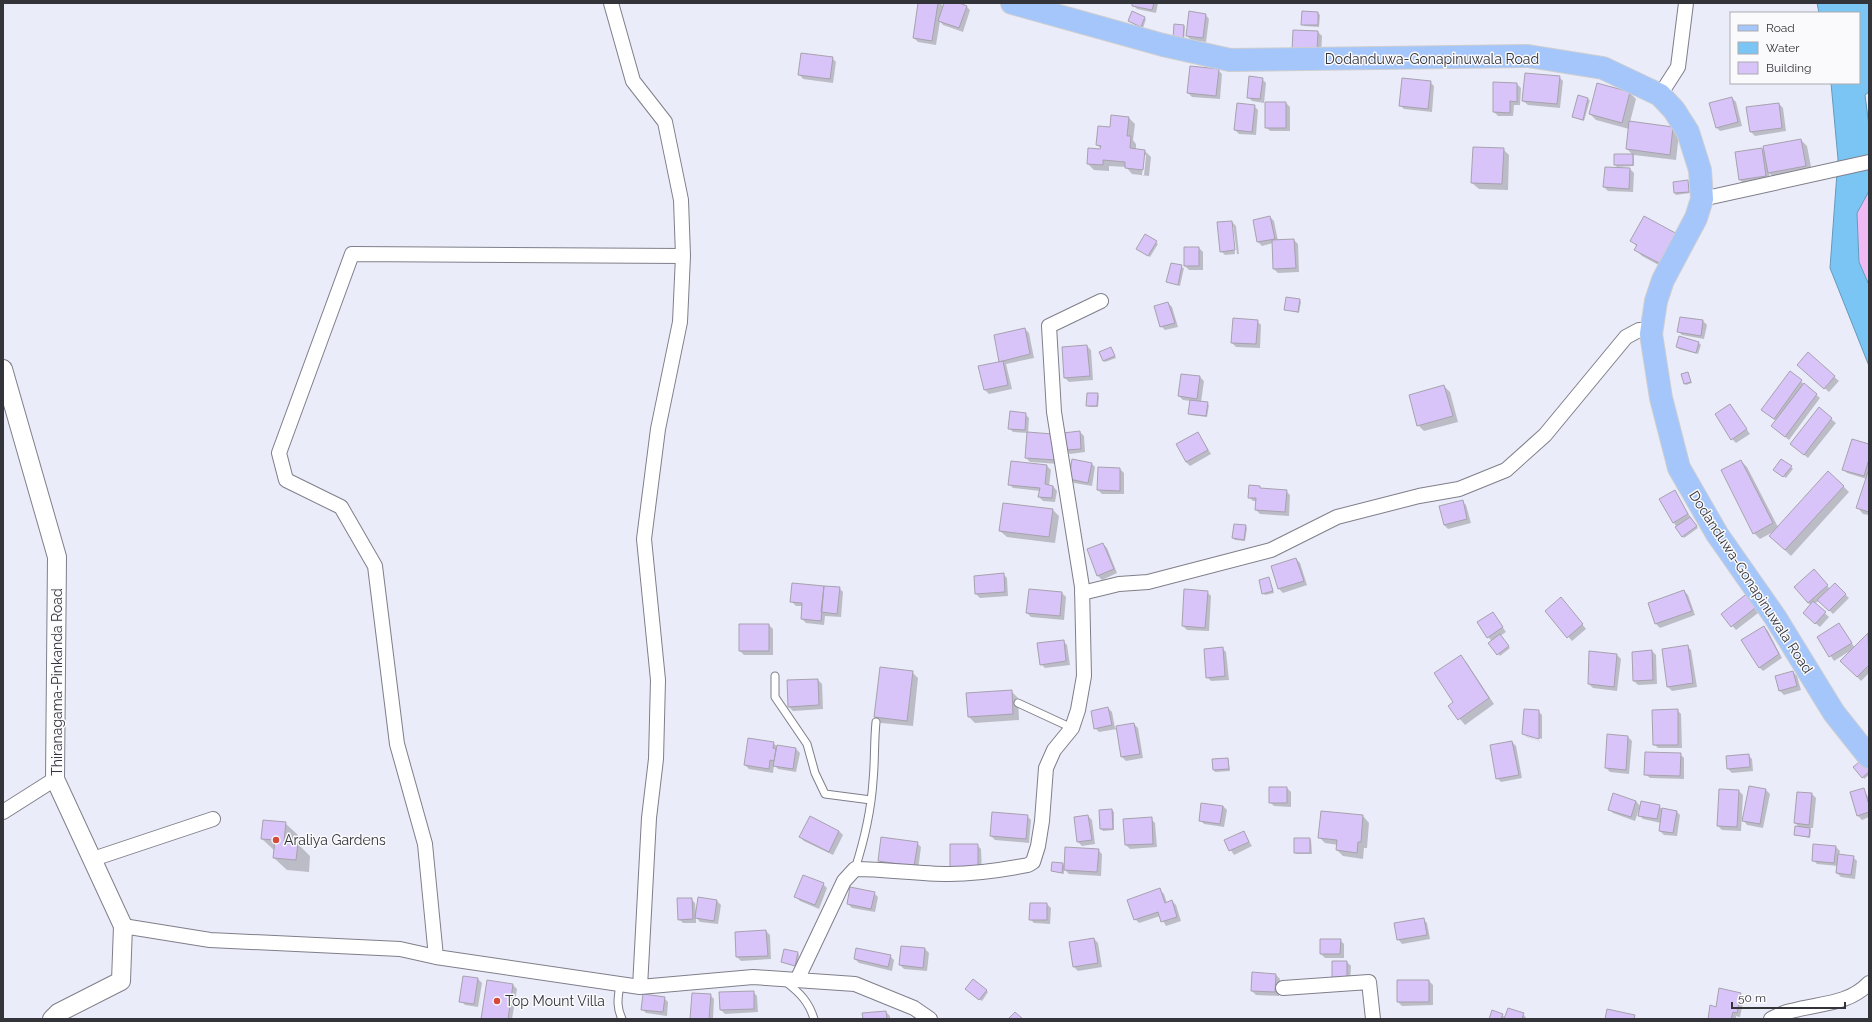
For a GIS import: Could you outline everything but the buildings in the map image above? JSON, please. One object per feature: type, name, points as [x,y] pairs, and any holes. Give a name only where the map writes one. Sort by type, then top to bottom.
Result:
[{"type":"main road","name":"Dodanduwa-Gonapinuwala Road","points":[[1012,3],[1163,45],[1230,60],[1528,56],[1603,68],[1660,95],[1674,110],[1688,132],[1700,170],[1702,199],[1696,218],[1663,280],[1656,301],[1652,330],[1661,398],[1679,468],[1717,534],[1775,617],[1834,713],[1869,757]]},
{"type":"street","points":[[611,3],[633,81],[665,122],[681,200],[683,256],[680,322],[658,428],[644,539],[658,680],[656,759],[650,818],[640,987]]},
{"type":"street","points":[[1660,95],[1678,67],[1686,3]]},
{"type":"street","points":[[1702,199],[1869,162]]},
{"type":"street","points":[[436,958],[425,844],[397,744],[375,566],[341,507],[286,480],[279,453],[352,254],[683,256]]},
{"type":"street","points":[[797,980],[844,881],[855,870],[878,869],[948,874],[986,872],[1028,865],[1033,862],[1038,846],[1042,821],[1046,768],[1054,750],[1072,728],[1078,710],[1084,676],[1082,593],[1079,562],[1054,412],[1049,326],[1101,301]]},
{"type":"street","points":[[1082,593],[1119,584],[1148,582],[1271,550],[1337,517],[1419,496],[1459,489],[1506,470],[1545,435],[1626,337],[1639,330],[1652,330]]},
{"type":"street","name":"Thiranagama-Pinkanda Road","points":[[3,369],[58,557],[55,779],[123,926],[121,981],[58,1013],[52,1019]]},
{"type":"street","points":[[3,812],[55,779]]},
{"type":"street","points":[[93,859],[213,819]]},
{"type":"street","points":[[123,926],[210,940],[400,950],[436,958],[640,987],[752,977],[855,984],[914,1008],[930,1019]]},
{"type":"street","points":[[1283,988],[1368,982],[1373,1019]]},
{"type":"street","points":[[1771,1019],[1790,1011],[1848,998],[1860,992],[1869,982]]},
{"type":"lane","points":[[775,676],[775,697],[807,744],[815,773],[825,794],[871,800]]},
{"type":"lane","points":[[1018,703],[1072,728]]},
{"type":"lane","points":[[855,870],[863,843],[871,800],[876,722]]},
{"type":"lane","points":[[783,979],[797,990],[810,1004],[814,1019]]},
{"type":"lane","points":[[620,984],[617,1000],[618,1010],[622,1019]]},
{"type":"shaded area","points":[[1869,191],[1869,285],[1859,262],[1857,213]]},
{"type":"water","points":[[1817,3],[1869,3],[1869,92],[1865,95],[1869,126],[1869,191],[1857,213],[1859,262],[1869,285],[1869,366],[1830,268],[1838,159],[1831,84],[1860,84],[1860,12],[1819,12]]},
{"type":"place","name":"Araliya Gardens","points":[[276,840]]},
{"type":"place","name":"Top Mount Villa","points":[[497,1001]]}]
